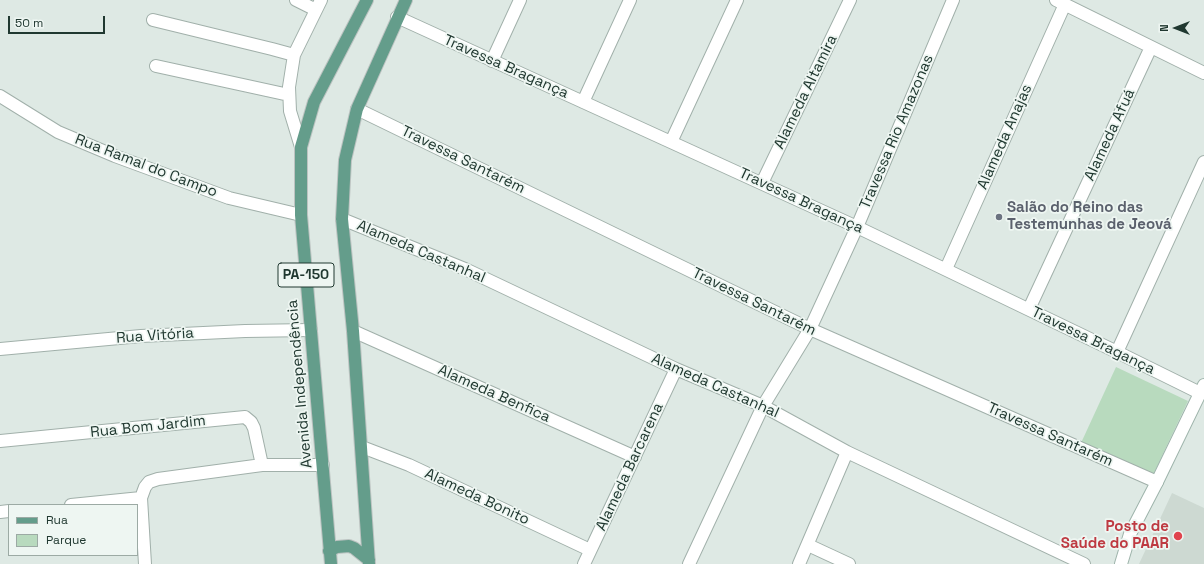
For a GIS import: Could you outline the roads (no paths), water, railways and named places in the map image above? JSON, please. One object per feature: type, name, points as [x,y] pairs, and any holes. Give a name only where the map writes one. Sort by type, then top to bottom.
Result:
[{"type":"main road","name":"Avenida Independência","points":[[331,564],[301,215],[301,147],[314,102],[367,0]]},
{"type":"main road","name":"PA-150","points":[[370,563],[353,331],[342,219],[345,160],[357,109],[397,17],[406,0]]},
{"type":"main road","points":[[329,551],[337,547],[349,546],[354,548],[370,563]]},
{"type":"street","points":[[296,0],[319,5],[294,55],[289,86],[290,111],[301,147]]},
{"type":"street","points":[[492,61],[520,0]]},
{"type":"street","points":[[583,102],[630,0]]},
{"type":"street","points":[[671,142],[737,0]]},
{"type":"street","name":"Alameda Altamira","points":[[762,183],[850,0]]},
{"type":"street","name":"Travessa Rio Amazonas","points":[[689,564],[763,406],[810,329],[857,227],[953,0]]},
{"type":"street","points":[[1060,2],[1204,73]]},
{"type":"street","name":"Alameda Anajas","points":[[946,269],[1060,2]]},
{"type":"street","name":"Travessa Bragança","points":[[397,17],[762,183],[946,269],[1118,352],[1202,389]]},
{"type":"street","points":[[153,20],[272,48],[294,55]]},
{"type":"street","name":"Alameda Afuá","points":[[1029,309],[1151,47]]},
{"type":"street","points":[[156,66],[289,95]]},
{"type":"street","name":"Rua Ramal do Campo","points":[[0,96],[58,132],[129,161],[229,198],[301,215]]},
{"type":"street","name":"Travessa Santarém","points":[[357,109],[810,329],[1157,482]]},
{"type":"street","points":[[1118,352],[1204,162]]},
{"type":"street","name":"Alameda Castanhal","points":[[342,219],[465,268],[676,369],[763,406],[847,452],[1084,564]]},
{"type":"street","name":"Rua Vitória","points":[[0,349],[141,336],[245,331],[311,330]]},
{"type":"street","name":"Alameda Benfica","points":[[353,331],[635,457]]},
{"type":"street","name":"Alameda Barcarena","points":[[584,564],[676,369]]},
{"type":"street","points":[[1121,564],[1130,534],[1202,389]]},
{"type":"street","name":"Rua Bom Jardim","points":[[0,442],[245,418],[251,422],[254,428],[262,465]]},
{"type":"street","name":"Alameda Bonito","points":[[362,447],[409,465],[590,550]]},
{"type":"street","points":[[799,564],[847,452]]},
{"type":"street","points":[[145,564],[141,498],[145,487],[149,482],[158,479],[262,465],[323,465]]},
{"type":"street","points":[[81,504],[141,498]]},
{"type":"street","points":[[808,545],[849,564]]},
{"type":"place","name":"Salão do Reino das Testemunhas de Jeová","points":[[999,217]]},
{"type":"place","name":"Posto de Saúde do PAAR","points":[[1178,536]]}]
